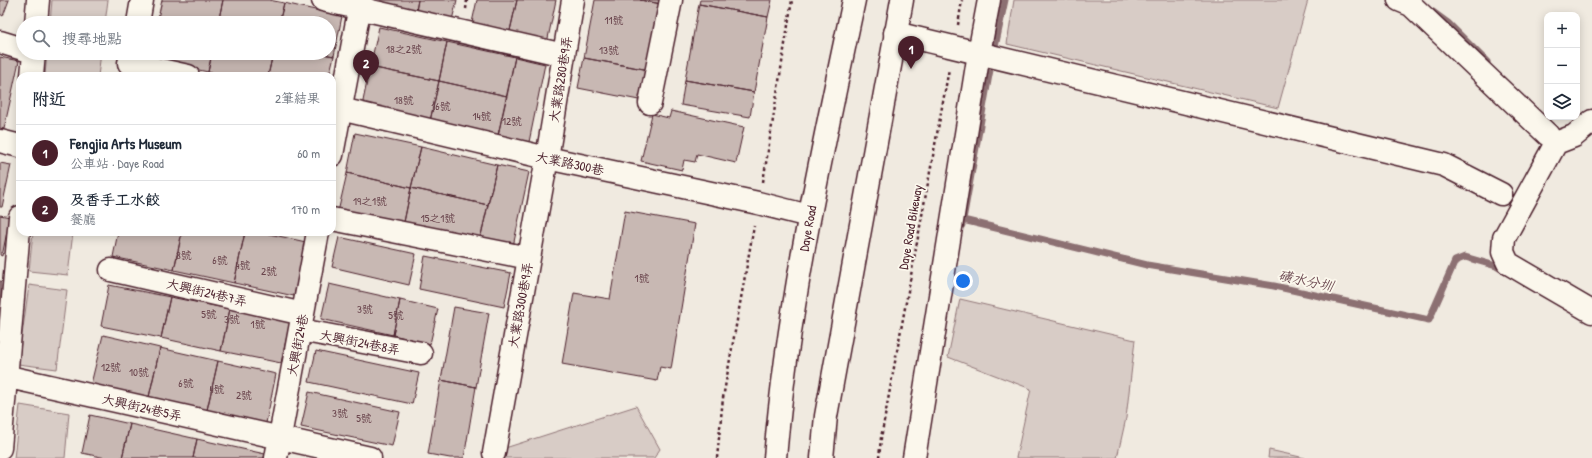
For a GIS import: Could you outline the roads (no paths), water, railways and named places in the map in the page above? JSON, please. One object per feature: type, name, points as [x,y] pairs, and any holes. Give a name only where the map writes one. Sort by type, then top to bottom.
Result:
[{"type":"main road","points":[[37,16],[38,0]]},
{"type":"main road","points":[[139,16],[142,0]]},
{"type":"main road","points":[[322,0],[360,5],[564,55]]},
{"type":"main road","name":"大業路280巷9弄","points":[[547,158],[573,0]]},
{"type":"main road","points":[[650,102],[671,0]]},
{"type":"main road","name":"Daye Road","points":[[775,458],[779,409],[809,216],[854,0]]},
{"type":"main road","points":[[822,458],[826,416],[902,0]]},
{"type":"main road","points":[[914,458],[978,53],[990,0]]},
{"type":"main road","points":[[1399,0],[1411,5],[1548,135]]},
{"type":"main road","points":[[336,108],[360,5]]},
{"type":"main road","points":[[895,33],[1444,166],[1501,194]]},
{"type":"main road","points":[[0,42],[16,47]]},
{"type":"main road","points":[[32,72],[33,60]]},
{"type":"main road","points":[[129,64],[168,72]]},
{"type":"main road","name":"大業路300巷","points":[[336,108],[547,158],[758,203],[809,216]]},
{"type":"main road","points":[[1592,121],[1574,136],[1556,143],[1504,238],[1503,252],[1508,264],[1592,312]]},
{"type":"main road","points":[[0,141],[16,145]]},
{"type":"main road","name":"大業路300巷9弄","points":[[494,453],[547,158]]},
{"type":"main road","points":[[336,220],[529,258]]},
{"type":"main road","points":[[0,448],[8,272],[16,235]]},
{"type":"main road","name":"大興街24巷","points":[[277,448],[317,236]]},
{"type":"main road","name":"大興街24巷7弄","points":[[111,270],[301,322]]},
{"type":"main road","name":"大興街24巷8弄","points":[[301,322],[421,353]]},
{"type":"main road","name":"大興街24巷5弄","points":[[3,376],[277,448],[370,458]]},
{"type":"waterway","points":[[962,225],[989,75],[1005,0]]},
{"type":"waterway","points":[[1433,12],[1448,23],[1487,62]]},
{"type":"waterway","name":"磺水分圳","points":[[963,220],[1147,265],[1274,286],[1429,320],[1455,261],[1465,257],[1496,266],[1506,272]]},
{"type":"place","name":"Fengjia Arts Museum","points":[[911,69]]},
{"type":"place","name":"及香手工水餃","points":[[366,83]]}]
